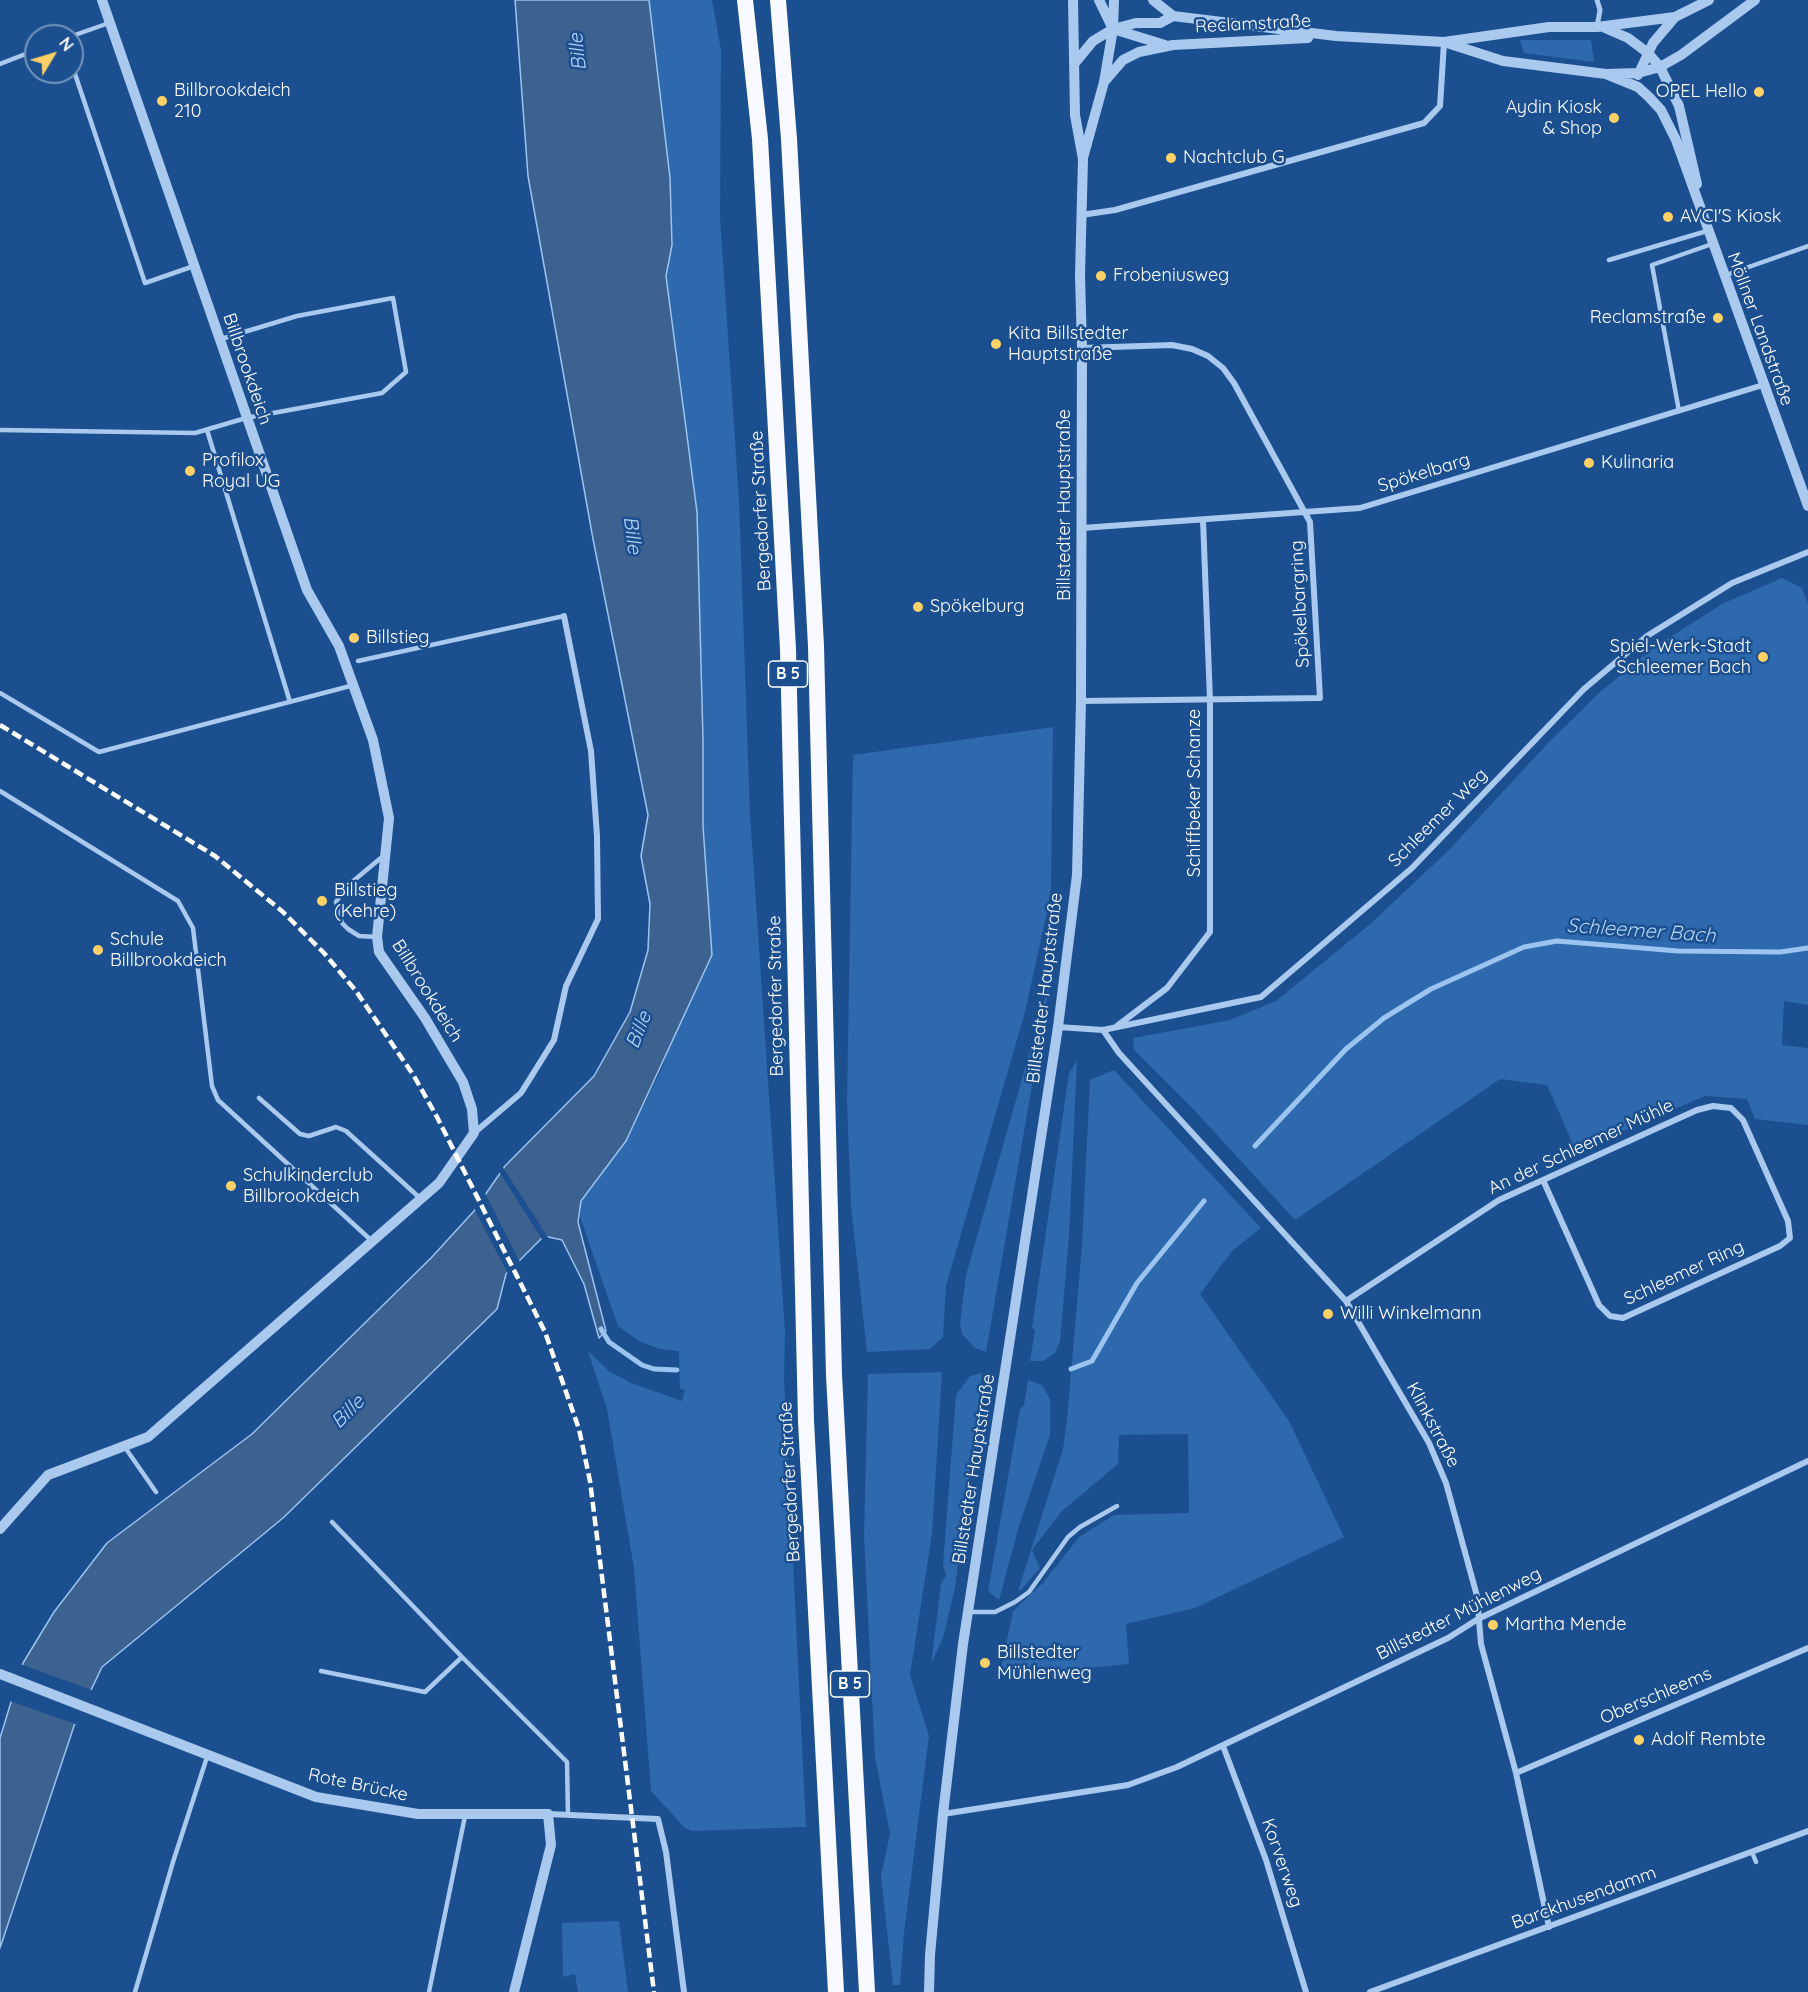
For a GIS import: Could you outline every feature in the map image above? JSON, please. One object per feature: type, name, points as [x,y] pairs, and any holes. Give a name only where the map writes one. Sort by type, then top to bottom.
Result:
[{"type":"highway","name":"Bergedorfer Straße","points":[[746,0],[760,139],[788,649],[806,1421],[836,1992]]},
{"type":"highway","name":"B 5","points":[[778,0],[790,151],[816,646],[834,1375],[867,1992]]},
{"type":"street","name":"Billbrookdeich","points":[[102,0],[307,590],[339,646],[373,740],[389,818],[377,937],[383,958],[425,1018],[463,1082],[472,1109],[474,1133]]},
{"type":"street","name":"Billstedter Hauptstraße","points":[[929,1992],[930,1955],[943,1814],[968,1612],[1058,1027],[1077,875],[1081,701],[1083,159],[1075,115],[1073,0]]},
{"type":"street","points":[[1099,0],[1113,29]]},
{"type":"street","name":"Billstedter Hauptstraße","points":[[1083,159],[1104,82],[1113,29],[1114,0]]},
{"type":"street","name":"Reclamstraße","points":[[1153,0],[1173,16],[1336,36],[1444,42],[1549,27],[1597,27],[1675,17],[1709,0]]},
{"type":"street","points":[[1597,0],[1600,10],[1597,27]]},
{"type":"street","name":"Reclamstraße","points":[[1444,42],[1503,61],[1606,74],[1638,73],[1660,67],[1681,56],[1755,0]]},
{"type":"street","name":"Reclamstraße","points":[[1074,64],[1093,41],[1113,29],[1136,23],[1160,23],[1173,16]]},
{"type":"street","points":[[1606,74],[1638,87],[1638,73],[1648,53],[1675,17]]},
{"type":"street","name":"Möllner Landstraße","points":[[1597,27],[1617,32],[1648,53],[1670,84],[1686,133],[1707,231]]},
{"type":"street","name":"Reclamstraße","points":[[1113,29],[1143,39],[1173,45]]},
{"type":"street","name":"Reclamstraße","points":[[1104,82],[1123,60],[1173,45],[1336,36]]},
{"type":"street","points":[[1081,215],[1115,210],[1424,123],[1440,106],[1444,42]]},
{"type":"street","points":[[1670,84],[1670,70],[1681,56]]},
{"type":"street","name":"Möllner Landstraße","points":[[1638,87],[1660,110],[1676,140],[1723,276],[1808,506]]},
{"type":"street","name":"Spökelbargring","points":[[1081,701],[1320,698],[1310,522],[1234,383],[1223,368],[1208,356],[1192,349],[1172,345],[1082,348]]},
{"type":"street","name":"Spökelbarg","points":[[1082,528],[1360,508],[1763,386]]},
{"type":"street","name":"Schiffbeker Schanze","points":[[1116,1026],[1167,988],[1210,932],[1210,700],[1203,520]]},
{"type":"street","name":"Schleemer Weg","points":[[1058,1027],[1103,1030],[1261,997],[1412,868],[1584,689],[1647,636],[1732,583],[1808,552]]},
{"type":"street","points":[[0,1528],[48,1476],[148,1437],[440,1183],[474,1133],[521,1092],[554,1040],[566,986],[598,919],[597,836],[591,751],[564,616]]},
{"type":"street","name":"Klinkstraße","points":[[1103,1030],[1119,1053],[1346,1301],[1429,1443],[1446,1483],[1477,1596],[1481,1644],[1516,1773],[1549,1927]]},
{"type":"street","name":"An der Schleemer Mühle","points":[[1346,1301],[1499,1200],[1697,1110],[1724,1106],[1731,1108],[1743,1120]]},
{"type":"street","name":"Schleemer Ring","points":[[1543,1180],[1599,1305],[1610,1316],[1623,1318],[1780,1246],[1790,1238],[1788,1221],[1743,1120]]},
{"type":"street","name":"Billstedter Mühlenweg","points":[[943,1814],[1128,1785],[1177,1767],[1448,1638],[1478,1618],[1808,1461]]},
{"type":"street","name":"Oberschleems","points":[[1516,1773],[1808,1648]]},
{"type":"street","name":"Rote Brücke","points":[[0,1674],[316,1797],[418,1814],[548,1814],[658,1819],[666,1852],[684,1992]]},
{"type":"street","name":"Korverweg","points":[[1223,1746],[1266,1860],[1306,1992]]},
{"type":"street","points":[[514,1992],[551,1845],[548,1814]]},
{"type":"street","name":"Barckhusendamm","points":[[1370,1992],[1808,1831]]},
{"type":"lane","points":[[84,32],[110,23]]},
{"type":"lane","points":[[0,64],[24,55]]},
{"type":"lane","points":[[78,84],[145,283],[194,266]]},
{"type":"lane","points":[[1609,260],[1707,231]]},
{"type":"lane","points":[[1679,411],[1652,266],[1712,244]]},
{"type":"lane","points":[[1723,276],[1808,246]]},
{"type":"lane","points":[[0,430],[195,433],[246,418],[382,393],[406,372],[393,298],[297,316],[219,340]]},
{"type":"lane","points":[[207,430],[290,702]]},
{"type":"lane","points":[[358,661],[564,616]]},
{"type":"lane","points":[[0,693],[99,752],[354,685]]},
{"type":"lane","points":[[0,791],[178,901],[193,928],[212,1086],[218,1100],[373,1242]]},
{"type":"lane","points":[[377,937],[359,936],[348,929],[342,923],[336,902],[346,887],[386,854]]},
{"type":"lane","points":[[259,1098],[300,1134],[309,1136],[336,1127],[346,1131],[421,1199]]},
{"type":"lane","points":[[124,1446],[156,1492]]},
{"type":"lane","points":[[968,1612],[995,1612],[1016,1602],[1029,1592],[1074,1532],[1117,1506]]},
{"type":"lane","points":[[332,1522],[462,1658],[567,1762],[568,1815]]},
{"type":"lane","points":[[321,1671],[425,1692],[462,1658]]},
{"type":"lane","points":[[135,1992],[208,1754]]},
{"type":"lane","points":[[429,1992],[466,1814]]},
{"type":"lane","points":[[1752,1852],[1756,1862]]},
{"type":"shaded area","points":[[649,0],[712,0],[721,50],[720,217],[739,500],[750,814],[785,1332],[784,1378],[806,1827],[692,1831],[685,1828],[651,1791],[634,1568],[607,1409],[588,1351],[609,1371],[631,1383],[682,1401],[685,1390],[680,1389],[679,1351],[660,1349],[639,1341],[618,1326],[580,1217],[581,1201],[626,1141],[663,1066],[707,879],[703,826],[697,512],[666,276],[672,245],[670,178]]},
{"type":"shaded area","points":[[1520,40],[1591,40],[1594,62],[1524,53]]},
{"type":"shaded area","points":[[1782,578],[1802,588],[1808,604],[1808,1005],[1784,1001],[1782,1045],[1808,1048],[1808,1125],[1755,1119],[1747,1099],[1705,1096],[1576,1151],[1547,1085],[1500,1079],[1295,1220],[1196,1112],[1134,1050],[1133,1038],[1230,1020],[1276,1001],[1369,925],[1449,850],[1547,744],[1599,693],[1653,648],[1722,604]]},
{"type":"shaded area","points":[[1053,727],[1051,887],[1046,917],[1025,1012],[946,1286],[943,1337],[930,1349],[867,1352],[851,1206],[847,1102],[853,755]]},
{"type":"shaded area","points":[[1050,981],[986,1352],[975,1348],[962,1334],[960,1323],[966,1275]]},
{"type":"shaded area","points":[[1077,1060],[1069,1236],[1060,1342],[1055,1353],[1043,1361],[1030,1361],[1035,1330],[1032,1328],[1069,1073]]},
{"type":"shaded area","points":[[1114,1070],[1261,1228],[1232,1251],[1200,1294],[1289,1421],[1344,1537],[1195,1608],[1126,1624],[1129,1664],[999,1677],[1013,1611],[1043,1583],[1079,1537],[1114,1515],[1189,1513],[1188,1434],[1119,1435],[1118,1464],[1061,1512],[1032,1550],[1040,1568],[1018,1591],[1063,1449],[1082,1245],[1090,1080]]},
{"type":"shaded area","points":[[942,1372],[932,1534],[910,1675],[929,1736],[904,1933],[900,1985],[893,1985],[881,1876],[890,1834],[875,1757],[864,1536],[868,1374]]},
{"type":"shaded area","points":[[982,1373],[955,1588],[943,1638],[931,1664],[941,1584],[946,1575],[943,1565],[956,1395],[970,1376]]},
{"type":"shaded area","points":[[1028,1380],[1042,1385],[1050,1399],[1050,1435],[1019,1526],[999,1600],[988,1591],[1020,1409],[1024,1405]]},
{"type":"shaded area","points":[[619,1921],[628,1992],[578,1992],[575,1974],[563,1977],[562,1923]]},
{"type":"water","name":"Bille","points":[[515,0],[649,0],[670,178],[672,245],[666,276],[697,512],[703,826],[712,955],[626,1141],[581,1201],[578,1222],[606,1331],[599,1338],[584,1284],[562,1240],[544,1236],[506,1274],[497,1309],[283,1518],[102,1667],[74,1726],[0,1948],[0,1738],[23,1663],[54,1612],[107,1543],[252,1434],[431,1258],[474,1211],[505,1166],[594,1076],[630,1012],[648,950],[650,904],[641,856],[648,815],[593,539],[528,176]]},
{"type":"pier","points":[[502,1166],[549,1239],[543,1241],[498,1170]]},
{"type":"pier","points":[[484,1191],[521,1264],[509,1276],[473,1206]]},
{"type":"pier","points":[[20,1664],[94,1691],[78,1725],[10,1701]]},
{"type":"waterway","name":"Schleemer Bach","points":[[1255,1146],[1346,1049],[1384,1018],[1431,989],[1524,947],[1557,941],[1678,951],[1780,952],[1808,948]]},
{"type":"waterway","name":"Schleemer Bach","points":[[1071,1369],[1092,1361],[1137,1283],[1204,1201]]},
{"type":"waterway","name":"Schleemer Bach","points":[[601,1329],[609,1342],[642,1365],[654,1369],[677,1370]]},
{"type":"railway","points":[[0,725],[215,856],[283,912],[324,953],[356,991],[414,1076],[437,1117],[545,1332],[579,1429],[590,1481],[654,1992]]},
{"type":"place","name":"OPEL Hello","points":[[1759,92]]},
{"type":"place","name":"Billbrookdeich 210","points":[[162,101]]},
{"type":"place","name":"Aydin Kiosk & Shop","points":[[1614,118]]},
{"type":"place","name":"Nachtclub G","points":[[1171,158]]},
{"type":"place","name":"AVCI'S Kiosk","points":[[1668,217]]},
{"type":"place","name":"Frobeniusweg","points":[[1101,276]]},
{"type":"place","name":"Reclamstraße","points":[[1718,318]]},
{"type":"place","name":"Kita Billstedter Hauptstraße","points":[[996,344]]},
{"type":"place","name":"Kulinaria","points":[[1589,463]]},
{"type":"place","name":"Profilox Royal UG","points":[[190,471]]},
{"type":"place","name":"Spökelburg","points":[[918,607]]},
{"type":"place","name":"Billstieg","points":[[354,638]]},
{"type":"place","name":"Spiel-Werk-Stadt Schleemer Bach","points":[[1763,657]]},
{"type":"place","name":"Billstieg (Kehre)","points":[[322,901]]},
{"type":"place","name":"Schule Billbrookdeich","points":[[98,950]]},
{"type":"place","name":"Schulkinderclub Billbrookdeich","points":[[231,1186]]},
{"type":"place","name":"Willi Winkelmann","points":[[1328,1314]]},
{"type":"place","name":"Martha Mende","points":[[1493,1625]]},
{"type":"place","name":"Billstedter Mühlenweg","points":[[985,1663]]},
{"type":"place","name":"Adolf Rembte","points":[[1639,1740]]}]
